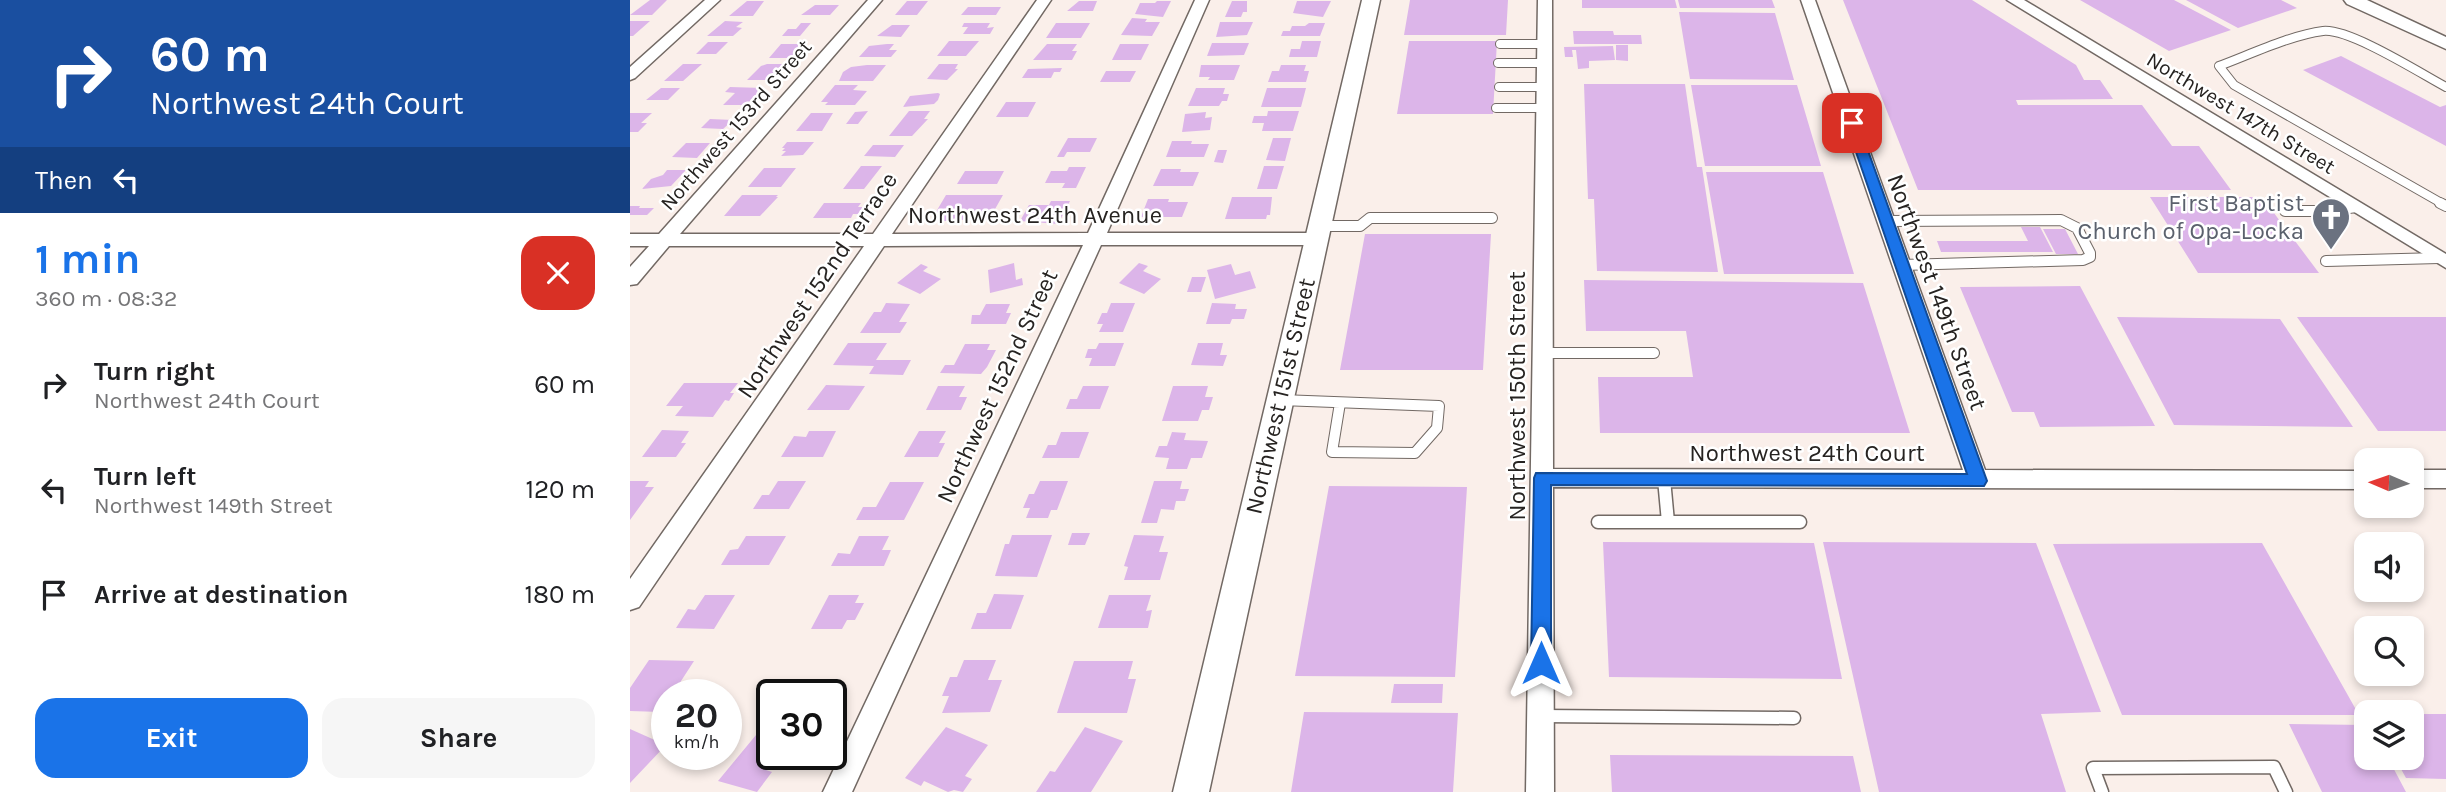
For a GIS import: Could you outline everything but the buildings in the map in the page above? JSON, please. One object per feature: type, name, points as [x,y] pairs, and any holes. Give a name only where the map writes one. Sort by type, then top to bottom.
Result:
[{"type":"street","points":[[630,75],[713,0]]},
{"type":"street","name":"Northwest 153rd Street","points":[[630,279],[875,0]]},
{"type":"street","name":"Northwest 152nd Terrace","points":[[630,599],[1044,0]]},
{"type":"street","name":"Northwest 152nd Street","points":[[838,792],[1095,239],[1202,0]]},
{"type":"street","name":"Northwest 151st Street","points":[[1191,792],[1371,0]]},
{"type":"street","name":"Northwest 150th Street","points":[[1540,792],[1545,0]]},
{"type":"street","name":"Northwest 149th Street","points":[[1808,0],[1978,481]]},
{"type":"street","name":"Northwest 147th Street","points":[[2014,0],[2442,260]]},
{"type":"street","points":[[2353,0],[2446,44]]},
{"type":"street","name":"Northwest 24th Avenue","points":[[630,240],[1095,239],[1317,232]]},
{"type":"street","name":"Northwest 24th Court","points":[[1542,478],[2354,480]]},
{"type":"street","points":[[2424,480],[2446,479]]},
{"type":"lane","points":[[2446,87],[2347,35],[2334,32],[2266,48],[2218,66],[2234,85],[2446,206]]},
{"type":"lane","points":[[1500,44],[1545,53]]},
{"type":"lane","points":[[1498,63],[1545,53]]},
{"type":"lane","points":[[1499,87],[1544,97]]},
{"type":"lane","points":[[1496,108],[1544,97]]},
{"type":"lane","points":[[2286,211],[2328,211],[2356,207]]},
{"type":"lane","points":[[1317,232],[1360,226],[1370,218],[1492,218]]},
{"type":"lane","points":[[1886,221],[2060,220],[2077,228],[2090,253],[2090,257],[2082,260],[1902,264]]},
{"type":"lane","points":[[2326,261],[2442,260]]},
{"type":"lane","points":[[1543,353],[1654,353]]},
{"type":"lane","points":[[1279,400],[1439,406],[1437,428],[1415,453],[1332,452],[1340,403]]},
{"type":"lane","points":[[1664,479],[1668,522]]},
{"type":"lane","points":[[1598,522],[1800,522]]},
{"type":"lane","points":[[1541,716],[1794,718]]},
{"type":"lane","points":[[2102,792],[2093,768],[2274,767],[2286,792]]},
{"type":"place","name":"First Baptist Church of Opa-Locka","points":[[2331,251]]},
{"type":"route","points":[[1541,663],[1542,478],[1978,481],[1852,123]]}]
